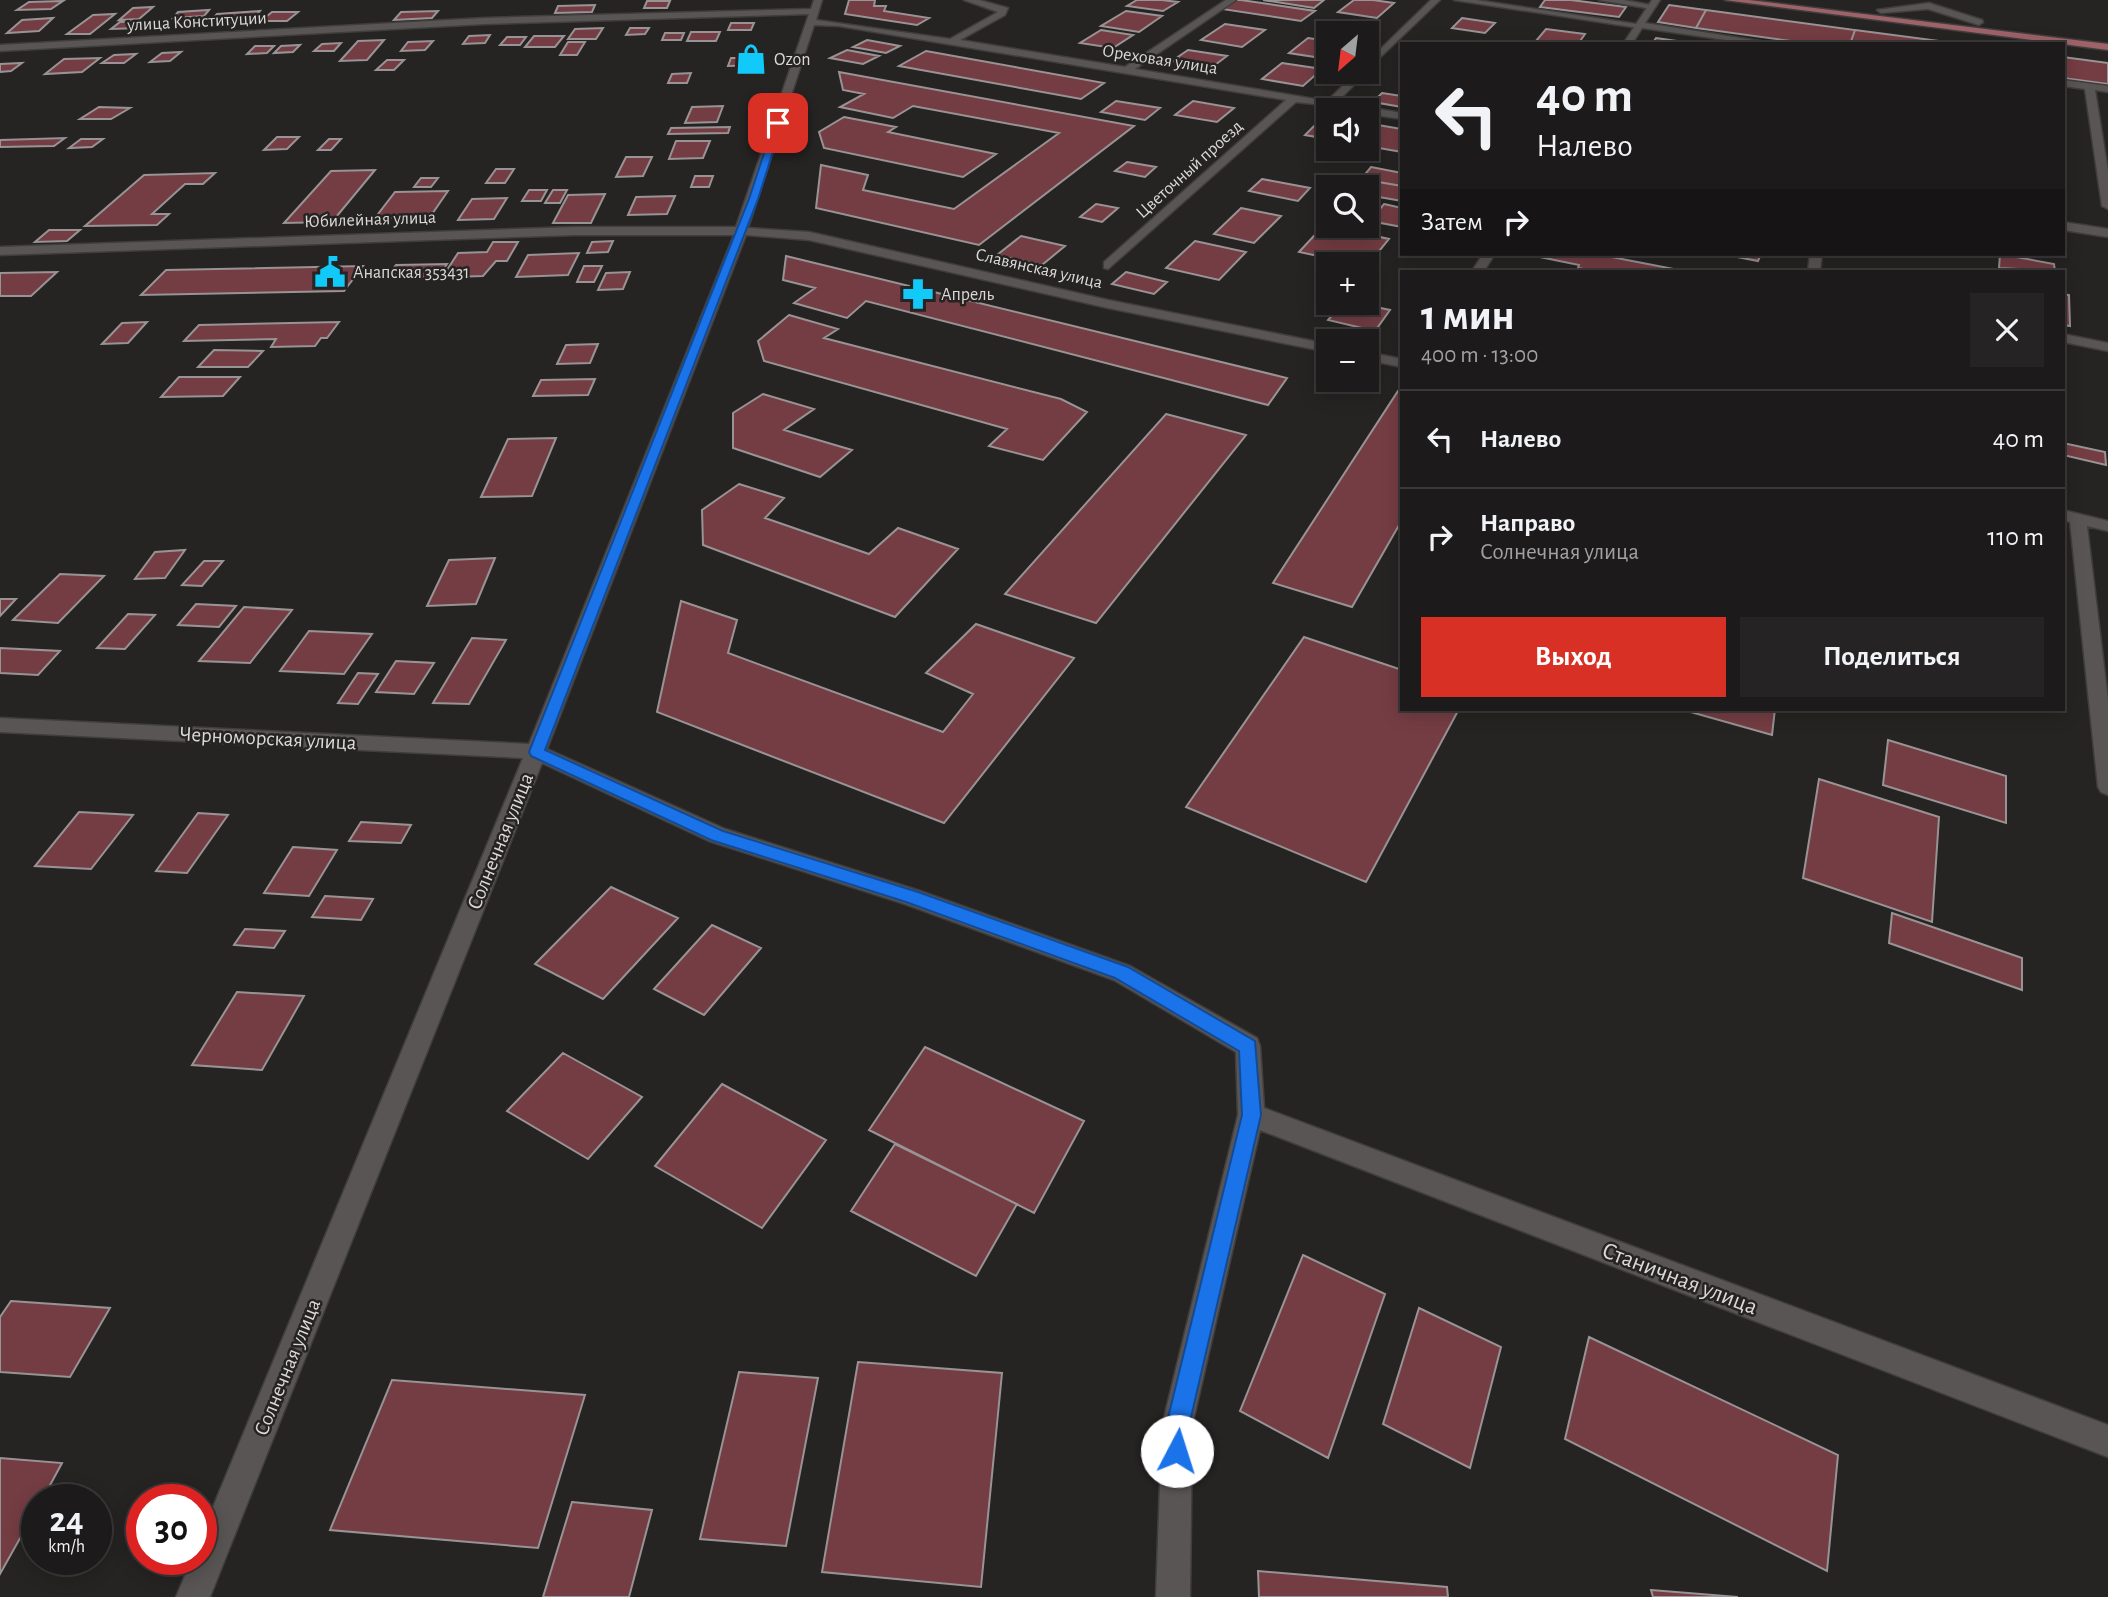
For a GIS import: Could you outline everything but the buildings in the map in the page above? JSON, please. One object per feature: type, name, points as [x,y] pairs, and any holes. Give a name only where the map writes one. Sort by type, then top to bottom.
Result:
[{"type":"main road","points":[[1730,0],[2108,47]]},
{"type":"main road","points":[[1798,0],[2108,38]]},
{"type":"street","points":[[950,42],[1002,13],[1004,8],[968,0]]},
{"type":"street","points":[[1126,71],[1231,0]]},
{"type":"street","points":[[1379,55],[1436,0]]},
{"type":"street","points":[[1458,0],[1761,42]]},
{"type":"street","points":[[1603,0],[1654,3],[1628,42]]},
{"type":"street","points":[[1881,10],[1928,3],[1979,22]]},
{"type":"street","points":[[485,21],[489,10]]},
{"type":"street","name":"Ореховая улица","points":[[815,11],[839,23],[1316,102]]},
{"type":"street","name":"улица Конституции","points":[[0,48],[485,21],[815,11]]},
{"type":"street","name":"Солнечная улица","points":[[193,1597],[536,752],[741,231],[815,11]]},
{"type":"street","points":[[2065,83],[2108,89]]},
{"type":"street","points":[[1335,98],[1350,84]]},
{"type":"street","points":[[2089,86],[2108,206]]},
{"type":"street","name":"Цветочный проезд","points":[[1108,265],[1294,99]]},
{"type":"street","name":"Ореховая улица","points":[[1379,112],[1400,116]]},
{"type":"street","points":[[2065,226],[2108,233]]},
{"type":"street","name":"Юбилейная улица","points":[[0,251],[547,231],[741,231]]},
{"type":"street","name":"Славянская улица","points":[[741,231],[809,236],[1108,304],[1316,346]]},
{"type":"street","points":[[2065,338],[2108,347]]},
{"type":"street","points":[[1379,358],[1400,363]]},
{"type":"street","points":[[2108,526],[2071,517],[2108,787]]},
{"type":"street","name":"Черноморская улица","points":[[0,724],[536,752]]},
{"type":"street","points":[[536,752],[717,835],[912,897],[1122,973],[1248,1046],[1251,1115],[1177,1426],[1173,1597]]},
{"type":"street","name":"Станичная улица","points":[[1251,1115],[2108,1441]]},
{"type":"place","name":"Ozon","points":[[751,59]]},
{"type":"place","name":"Анапская 353431","points":[[330,272]]},
{"type":"place","name":"Апрель","points":[[918,294]]},
{"type":"route","points":[[778,123],[753,199],[536,752],[717,835],[912,897],[1122,973],[1248,1046],[1251,1115],[1177,1426],[1177,1451]]}]
